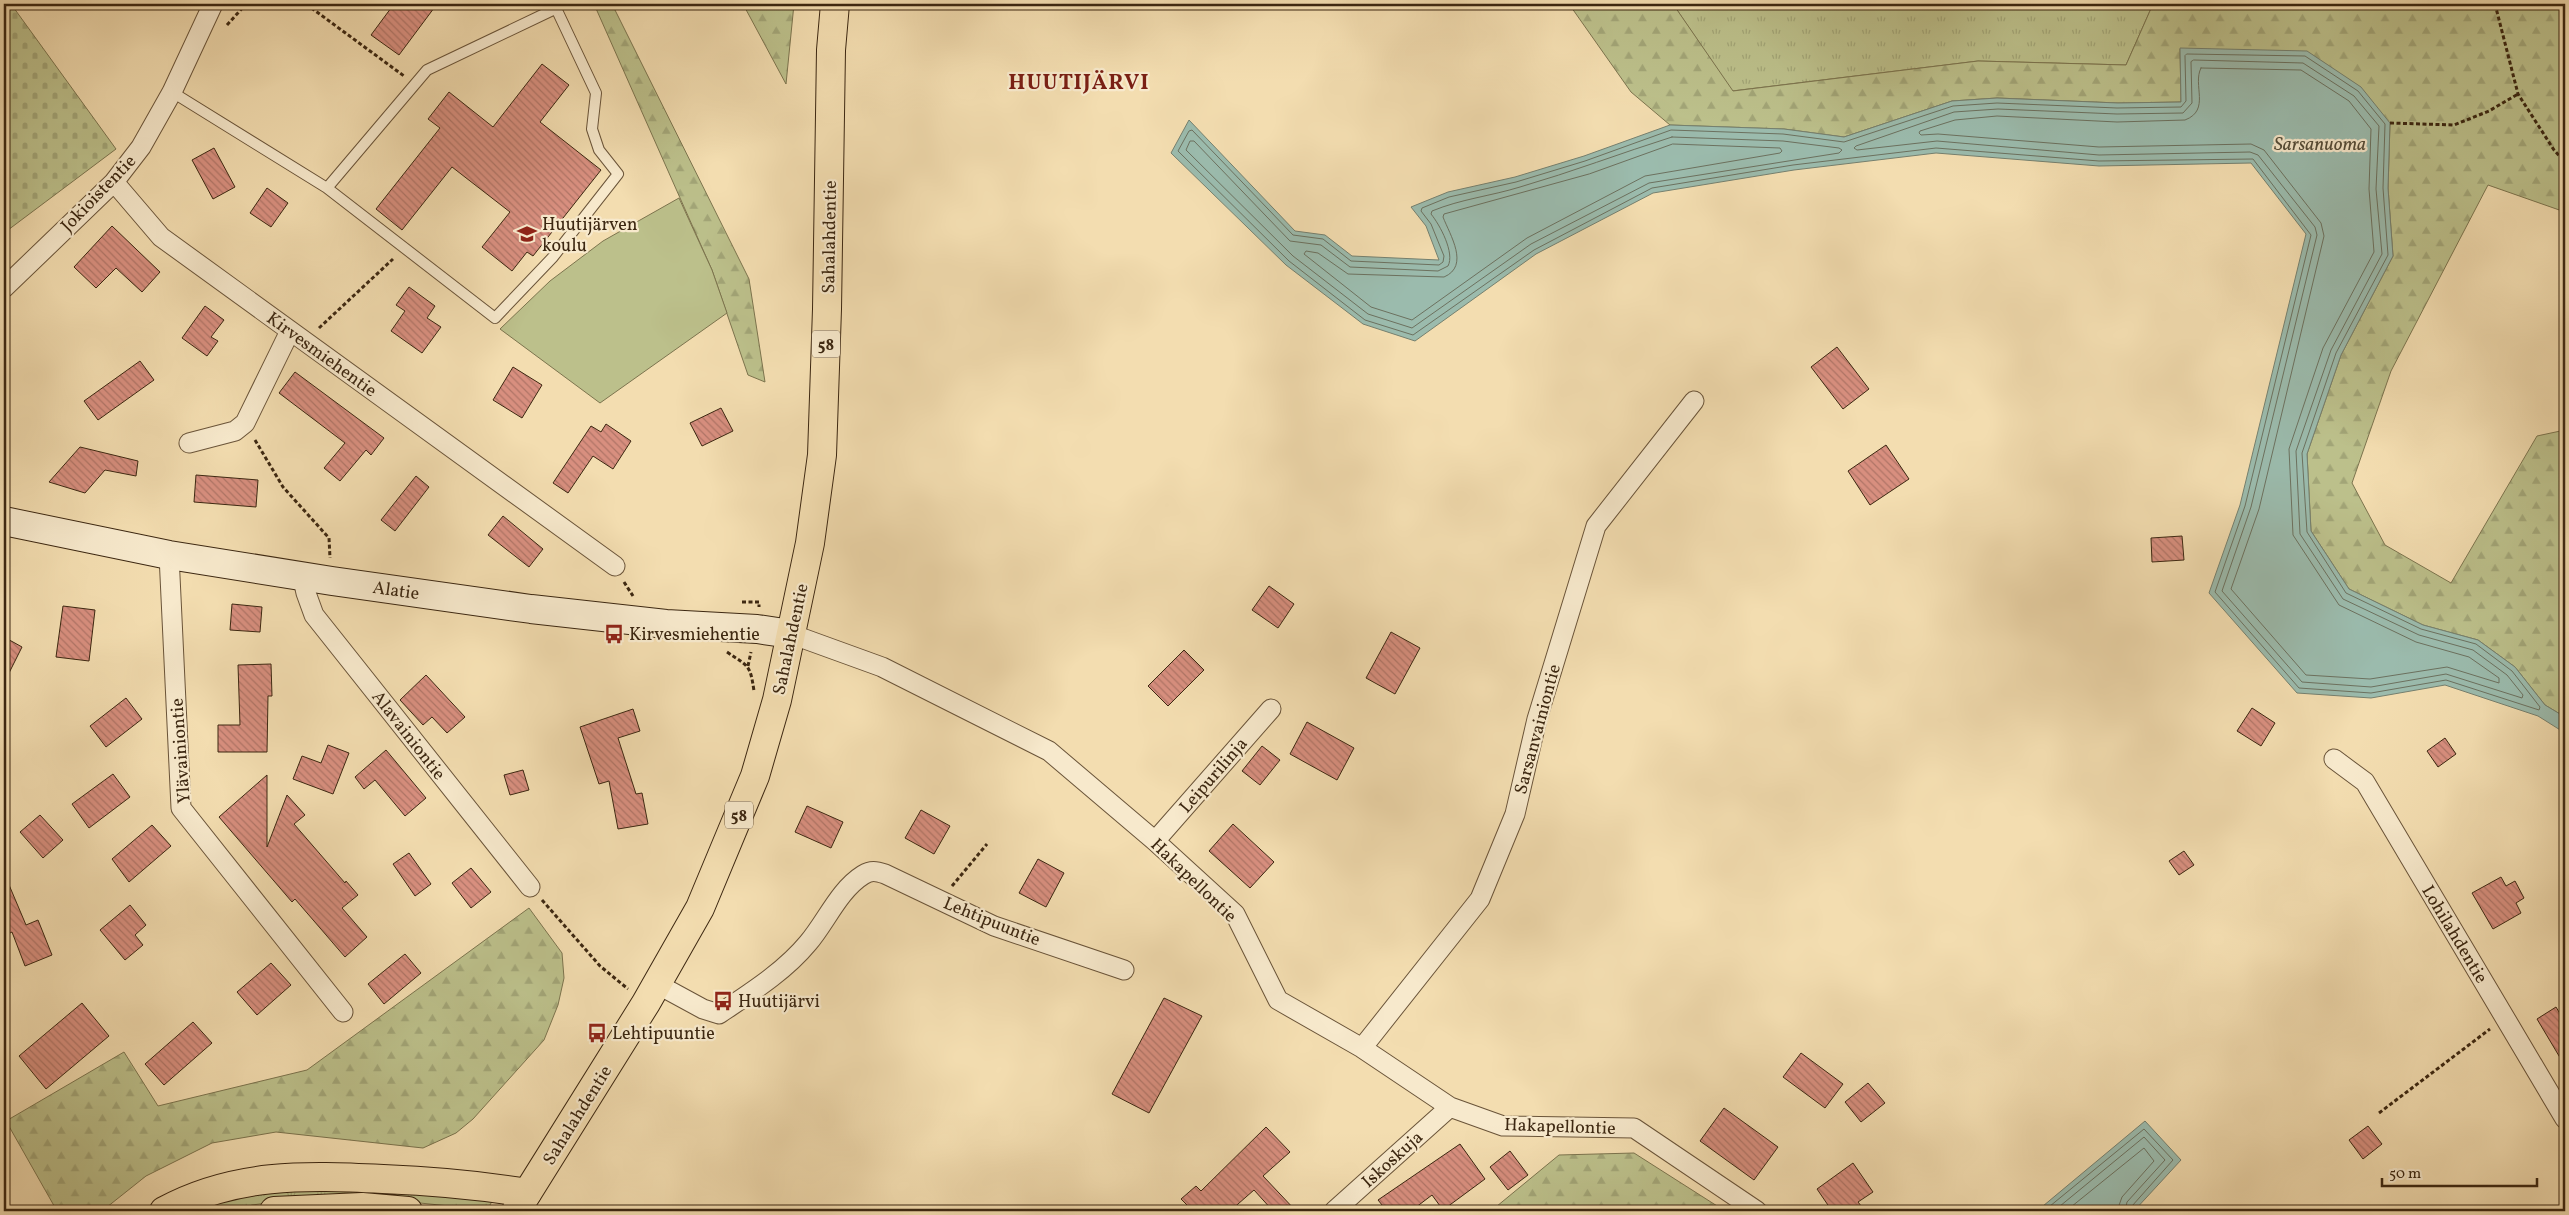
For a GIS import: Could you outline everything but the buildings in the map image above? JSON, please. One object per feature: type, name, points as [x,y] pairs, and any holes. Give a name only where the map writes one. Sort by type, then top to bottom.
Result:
[{"type":"main road","name":"Sahalahdentie","points":[[522,1202],[652,994],[700,908],[755,776],[778,700],[810,543],[822,455],[827,308],[831,50],[835,4]]},
{"type":"main road","points":[[164,1211],[190,1197],[252,1180],[324,1176],[479,1184],[522,1202]]},
{"type":"main road","points":[[274,1211],[362,1207],[408,1211]]},
{"type":"street","name":"Jokioistentie","points":[[4,288],[114,182],[141,147],[172,92],[213,4]]},
{"type":"street","name":"Kirvesmiehentie","points":[[114,182],[161,237],[615,566]]},
{"type":"street","points":[[189,443],[235,431],[245,423],[297,336]]},
{"type":"street","name":"Sarsanvainiontie","points":[[1362,1048],[1480,899],[1515,814],[1537,719],[1596,526],[1694,401]]},
{"type":"street","name":"Alatie","points":[[4,521],[169,555],[332,581],[551,611],[791,634]]},
{"type":"street","name":"Ylävainiontie","points":[[169,555],[181,808],[343,1012]]},
{"type":"street","name":"Alavainiontie","points":[[302,575],[314,615],[530,887]]},
{"type":"street","name":"Hakapellontie","points":[[791,634],[882,667],[1049,751],[1155,841],[1235,914],[1278,1000],[1362,1048],[1450,1107],[1503,1126],[1634,1128],[1757,1211]]},
{"type":"street","name":"Leipurilinja","points":[[1155,841],[1271,709]]},
{"type":"street","name":"Lohilahdentie","points":[[2334,759],[2365,782],[2565,1120]]},
{"type":"street","name":"Lehtipuuntie","points":[[652,994],[719,1014],[768,980],[808,944],[848,889],[864,874],[873,870],[994,926],[1124,970]]},
{"type":"street","name":"Iskoskuja","points":[[1334,1211],[1450,1107]]},
{"type":"lane","points":[[172,92],[326,188],[496,318],[553,257],[618,174],[600,150],[592,129],[596,93],[556,6],[427,70],[326,188]]},
{"type":"path","points":[[306,4],[414,84]]},
{"type":"path","points":[[2495,4],[2518,94],[2554,150],[2565,162]]},
{"type":"path","points":[[2390,123],[2454,125],[2490,111],[2518,94]]},
{"type":"path","points":[[297,336],[405,248]]},
{"type":"path","points":[[245,423],[283,487],[329,538],[332,581]]},
{"type":"path","points":[[940,900],[987,844]]},
{"type":"path","points":[[530,887],[600,966],[652,994]]},
{"type":"path","points":[[2379,1113],[2504,1018]]},
{"type":"green space","points":[[4,4],[11,4],[116,149],[4,233]]},
{"type":"green space","points":[[594,4],[612,4],[749,279],[765,382],[748,375],[712,270]]},
{"type":"green space","points":[[743,4],[794,4],[786,84]]},
{"type":"green space","points":[[1569,4],[1673,4],[1733,91],[1978,61],[2126,65],[2153,4],[2565,4],[2565,212],[2488,185],[2391,371],[2352,483],[2385,545],[2451,583],[2537,436],[2565,430],[2565,717],[2545,705],[2515,667],[2478,640],[2423,625],[2349,589],[2311,531],[2307,454],[2341,355],[2393,256],[2388,188],[2390,123],[2180,49],[2181,102],[2118,103],[1997,98],[1952,101],[1844,137],[1784,129],[1670,125],[1631,92]]},
{"type":"green space","points":[[1673,4],[2153,4],[2126,65],[1978,61],[1732,91]]},
{"type":"green space","points":[[679,198],[712,270],[727,313],[600,403],[500,329],[550,281],[603,241]]},
{"type":"green space","points":[[529,908],[562,953],[564,978],[558,1005],[544,1040],[473,1119],[456,1133],[423,1148],[276,1132],[212,1143],[146,1176],[102,1211],[57,1211],[6,1121],[124,1052],[158,1106],[307,1070]]},
{"type":"green space","points":[[1634,1153],[1725,1211],[1491,1211],[1559,1155]]},
{"type":"green space","points":[[324,1186],[493,1200],[488,1208],[478,1209],[362,1197],[291,1200],[252,1205],[233,1211],[183,1211],[229,1195]]},
{"type":"water","name":"Sarsanuoma","points":[[2180,48],[2307,51],[2361,87],[2390,123],[2388,188],[2393,256],[2341,355],[2307,454],[2311,531],[2349,589],[2423,625],[2478,640],[2515,667],[2545,705],[2565,717],[2565,733],[2538,716],[2445,685],[2371,698],[2297,693],[2209,593],[2240,505],[2306,234],[2251,163],[2099,166],[1936,153],[1794,170],[1653,193],[1536,254],[1415,341],[1363,324],[1286,265],[1171,153],[1189,120],[1295,231],[1325,235],[1352,256],[1439,260],[1426,226],[1411,207],[1448,192],[1515,177],[1584,156],[1670,125],[1784,129],[1844,137],[1952,101],[1997,98],[2118,103],[2181,102]]},
{"type":"water","points":[[2145,1121],[2181,1160],[2134,1211],[2037,1211]]},
{"type":"place","name":"Huutijärven koulu","points":[[527,234]]},
{"type":"place","name":"Kirvesmiehentie","points":[[614,634]]},
{"type":"place","name":"Huutijärvi","points":[[723,1001]]},
{"type":"place","name":"Lehtipuuntie","points":[[597,1033]]},
{"type":"district","name":"HUUTIJÄRVI","points":[[1079,81]]}]
